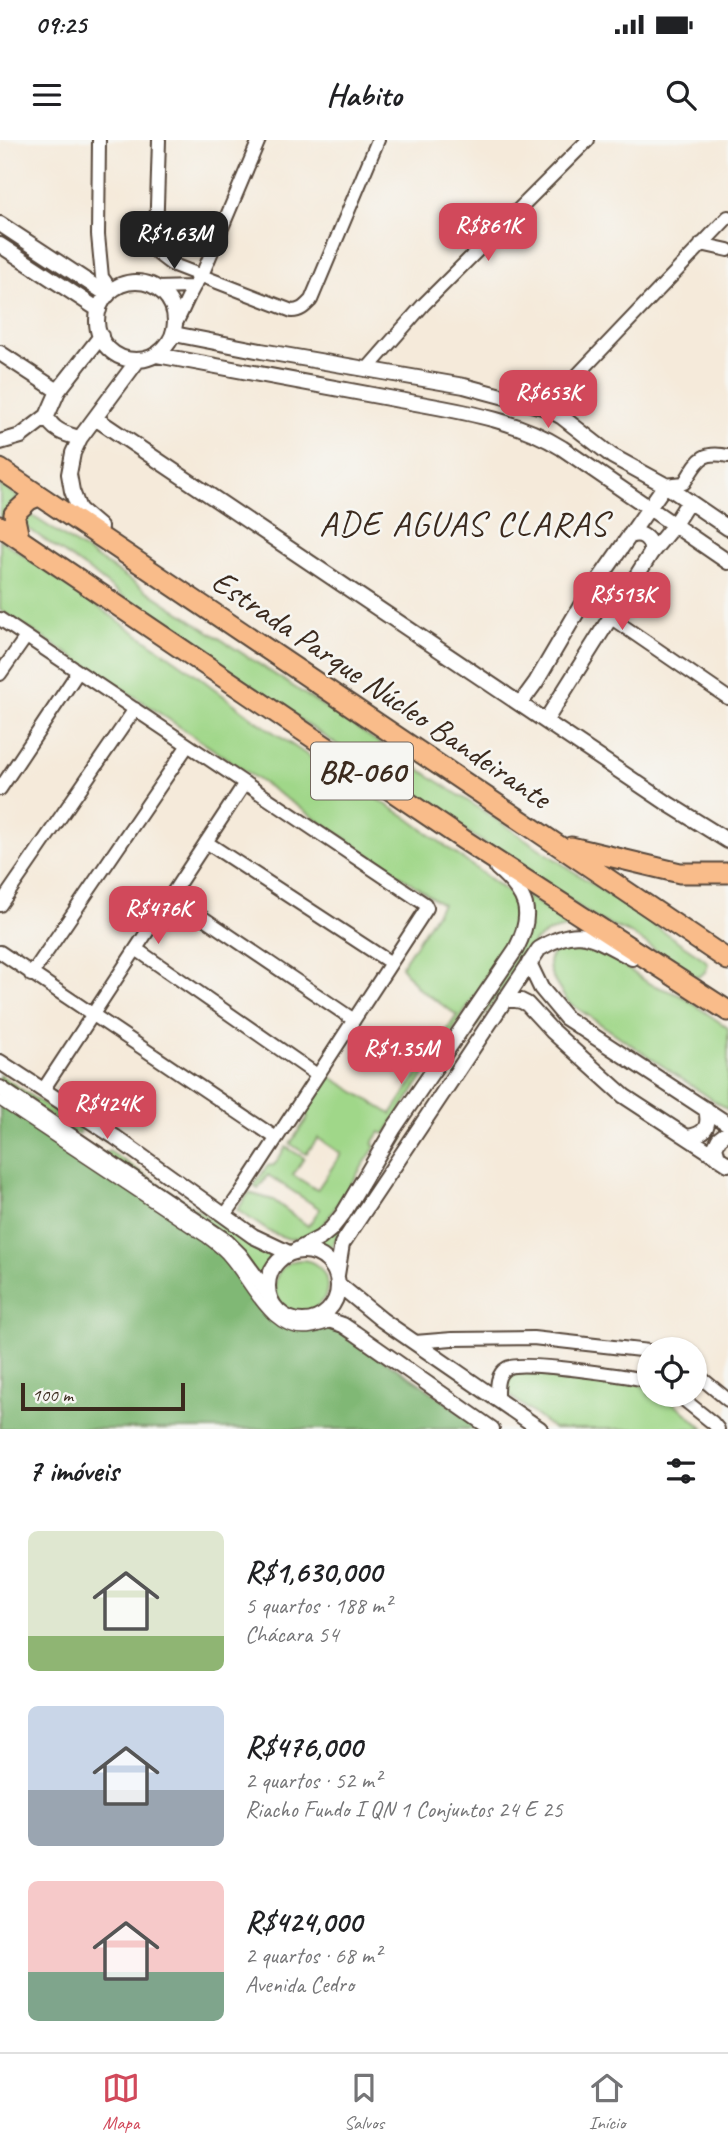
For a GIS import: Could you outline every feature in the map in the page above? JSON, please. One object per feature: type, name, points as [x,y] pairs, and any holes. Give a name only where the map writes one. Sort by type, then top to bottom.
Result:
[{"type":"highway","name":"Estrada Parque Núcleo Bandeirante","points":[[0,469],[728,960]]},
{"type":"highway","points":[[19,538],[14,514],[29,500],[40,496]]},
{"type":"highway","name":"BR-060","points":[[0,526],[464,840],[728,1011]]},
{"type":"highway","points":[[556,843],[680,873],[728,873]]},
{"type":"street","points":[[99,140],[100,263],[102,277],[110,293]]},
{"type":"street","points":[[159,140],[156,238],[158,254],[171,264],[292,311],[304,307],[311,300],[378,140]]},
{"type":"street","points":[[157,355],[167,346],[186,306],[192,286],[202,275],[259,140]]},
{"type":"street","points":[[369,368],[424,304],[588,140]]},
{"type":"street","points":[[546,408],[728,217]]},
{"type":"street","points":[[0,223],[110,293]]},
{"type":"street","points":[[701,244],[728,250]]},
{"type":"street","points":[[0,246],[99,310]]},
{"type":"street","points":[[175,328],[174,309],[167,297],[156,288],[145,284],[134,282],[122,285],[110,293],[99,310],[100,336],[109,349],[122,358],[138,360],[157,355],[358,392],[525,429],[562,448],[728,562]]},
{"type":"street","points":[[156,288],[192,286]]},
{"type":"street","points":[[175,328],[261,351],[464,386],[546,408],[562,417],[612,456],[665,485],[728,527]]},
{"type":"street","points":[[0,442],[21,436],[47,416],[58,391],[100,336]]},
{"type":"street","points":[[0,353],[58,391]]},
{"type":"street","points":[[138,360],[80,438],[73,453],[69,474],[79,509],[139,564]]},
{"type":"street","points":[[47,416],[54,427],[80,438]]},
{"type":"street","points":[[95,418],[728,841]]},
{"type":"street","points":[[562,448],[562,442],[575,428]]},
{"type":"street","points":[[545,720],[651,553],[689,501],[684,483],[699,460],[708,454],[728,456]]},
{"type":"street","points":[[520,704],[580,607],[665,485],[684,483]]},
{"type":"street","points":[[629,536],[642,535],[652,545],[651,553]]},
{"type":"street","points":[[610,617],[728,698]]},
{"type":"street","points":[[0,620],[425,904],[426,911],[225,1214]]},
{"type":"street","points":[[0,674],[26,637]]},
{"type":"street","points":[[0,789],[78,672]]},
{"type":"street","points":[[536,682],[545,694],[558,701]]},
{"type":"street","points":[[0,905],[135,709]]},
{"type":"street","points":[[31,975],[188,745]]},
{"type":"street","points":[[43,1090],[245,783]]},
{"type":"street","points":[[269,1295],[271,1270],[278,1260],[320,1238],[343,1214],[394,1128],[516,949],[527,922],[527,911],[517,890],[464,840]]},
{"type":"street","points":[[206,842],[391,963]]},
{"type":"street","points":[[171,896],[354,1020]]},
{"type":"street","points":[[0,1101],[205,1237],[228,1256],[265,1308],[297,1328],[310,1329],[326,1319],[334,1303],[341,1244],[539,948],[557,937],[574,934],[590,936],[653,969],[680,979]]},
{"type":"street","points":[[136,949],[317,1075]]},
{"type":"street","points":[[0,952],[276,1138]]},
{"type":"street","points":[[528,962],[541,988],[566,1018],[728,1124]]},
{"type":"street","points":[[505,998],[527,1004],[552,1031],[624,1096],[723,1160]]},
{"type":"street","points":[[552,1031],[566,1018]]},
{"type":"street","points":[[0,1062],[114,1137],[253,1236],[292,1252],[316,1252],[325,1258],[338,1280],[360,1303],[540,1429]]},
{"type":"street","points":[[0,1088],[226,1241],[240,1255],[280,1313],[289,1318],[326,1319],[355,1333],[492,1429]]},
{"type":"street","points":[[411,1104],[412,1111],[418,1116],[424,1117],[430,1112]]},
{"type":"street","points":[[688,1137],[700,1134],[705,1129],[709,1120],[706,1109]]},
{"type":"street","points":[[82,1142],[92,1132],[91,1123]]},
{"type":"street","points":[[394,1128],[400,1127],[409,1131],[412,1140]]},
{"type":"street","points":[[723,1160],[715,1147],[719,1139],[728,1132]]},
{"type":"street","points":[[100,1154],[103,1144],[114,1137]]},
{"type":"street","points":[[415,1342],[533,1338],[637,1350]]},
{"type":"street","points":[[497,1398],[501,1373],[509,1367],[536,1366],[637,1379]]},
{"type":"street","points":[[707,1383],[728,1400]]},
{"type":"street","points":[[693,1407],[718,1429]]},
{"type":"green space","points":[[0,485],[19,497],[8,506],[5,519],[0,516]]},
{"type":"green space","points":[[28,513],[704,959],[708,964],[705,972],[699,977],[694,976],[630,933],[599,920],[163,628],[94,574],[26,527],[23,514]]},
{"type":"green space","points":[[0,539],[194,673],[251,717],[329,770],[405,816],[510,894],[516,906],[511,937],[385,1134],[380,1132],[373,1143],[375,1147],[327,1220],[314,1233],[289,1239],[270,1232],[237,1210],[249,1193],[273,1200],[308,1226],[320,1209],[268,1175],[258,1189],[254,1186],[267,1166],[274,1165],[286,1147],[304,1158],[293,1175],[317,1190],[341,1154],[318,1138],[306,1154],[290,1144],[308,1117],[302,1110],[326,1074],[391,1114],[457,1015],[418,988],[401,967],[442,904],[143,702],[0,610]]},
{"type":"green space","points":[[527,896],[572,926],[547,933],[535,941],[422,1106],[416,1107],[512,960]]},
{"type":"green space","points":[[576,943],[594,946],[650,984],[682,996],[728,1028],[728,1110],[568,1002],[549,966],[554,952]]},
{"type":"green space","points":[[0,1075],[80,1129],[80,1133],[77,1134],[0,1083]]},
{"type":"green space","points":[[0,1099],[205,1237],[257,1296],[289,1325],[337,1330],[418,1382],[483,1429],[0,1429]]},
{"type":"green space","points":[[401,1133],[404,1138],[326,1254],[310,1247],[347,1212]]},
{"type":"green space","points":[[109,1151],[237,1236],[277,1256],[265,1269],[263,1279],[104,1154]]},
{"type":"green space","points":[[301,1260],[320,1267],[327,1286],[320,1305],[301,1312],[282,1305],[275,1286],[282,1267]]},
{"type":"green space","points":[[511,1370],[636,1383],[637,1407],[678,1407],[704,1429],[554,1429],[505,1392],[505,1378]]},
{"type":"district","name":"ADE AGUAS CLARAS","points":[[464,523]]}]
